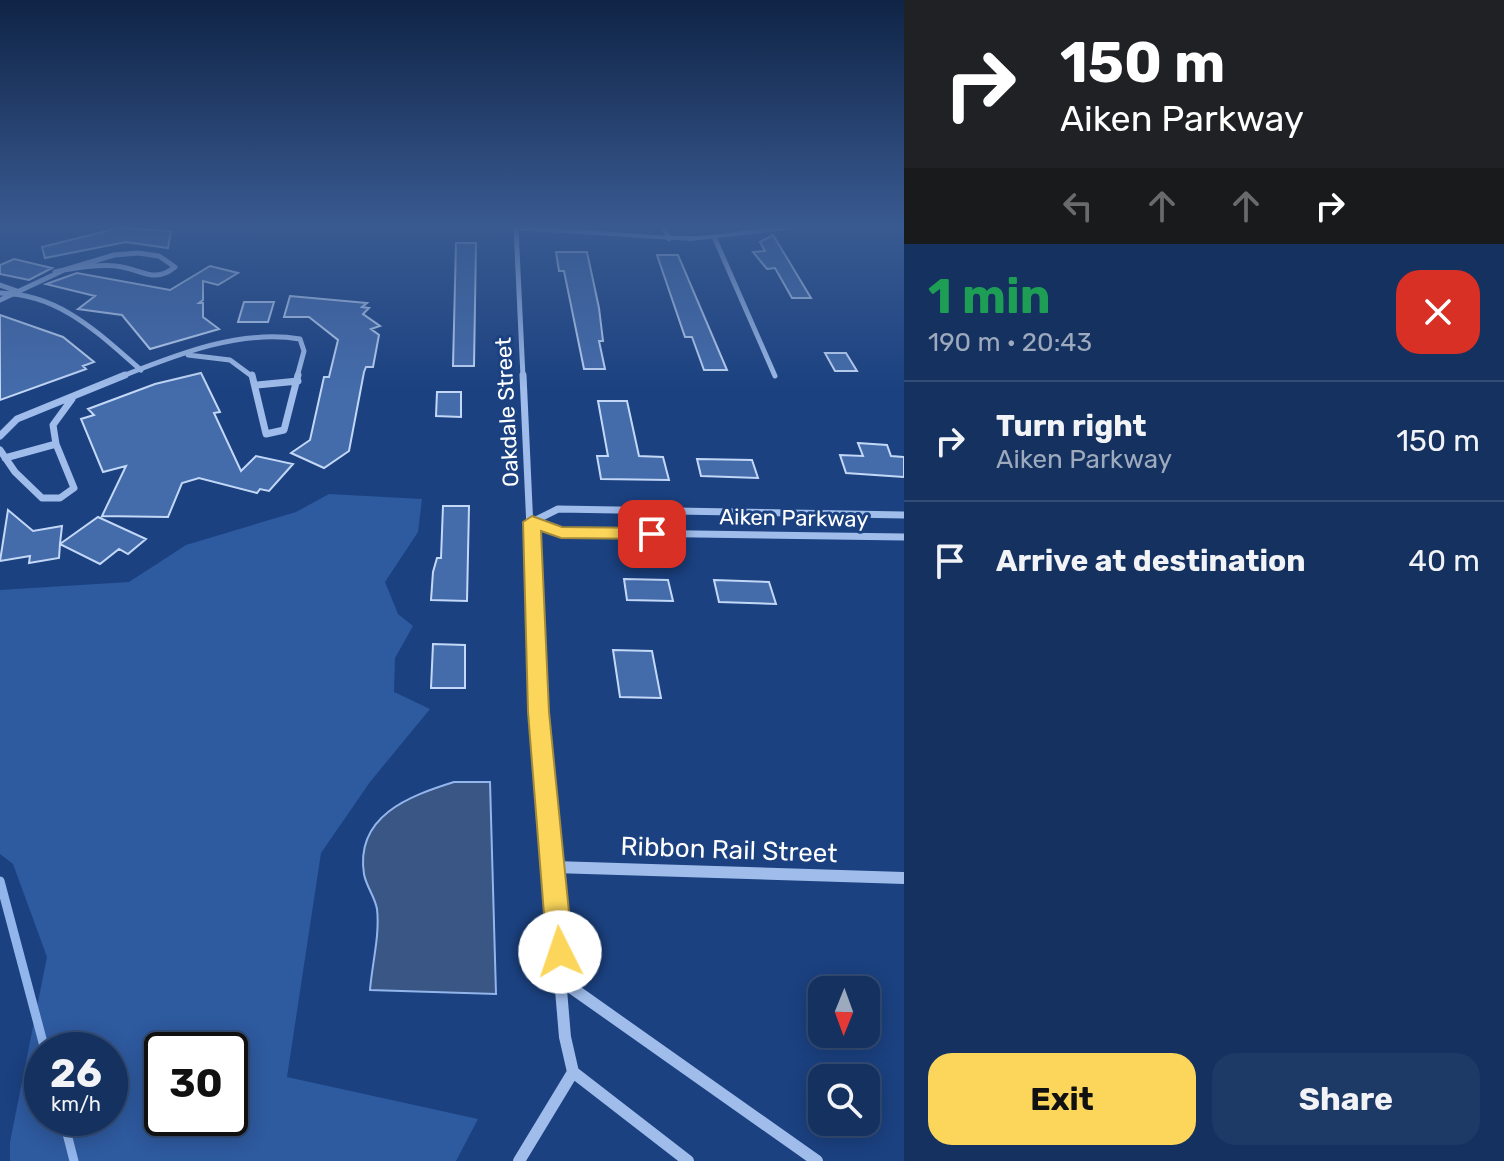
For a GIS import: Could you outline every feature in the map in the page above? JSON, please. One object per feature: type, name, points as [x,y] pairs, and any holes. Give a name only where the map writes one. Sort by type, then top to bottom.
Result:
[{"type":"street","points":[[0,300],[35,282]]},
{"type":"street","name":"Oakdale Street","points":[[518,282],[532,522],[538,712],[554,867],[565,1037],[573,1072]]},
{"type":"street","points":[[734,282],[775,376]]},
{"type":"street","points":[[0,285],[61,306],[141,370]]},
{"type":"street","points":[[0,293],[18,291]]},
{"type":"street","points":[[0,436],[17,419],[141,370],[188,355],[246,337],[292,336],[304,345],[298,381],[284,430],[266,434],[262,428],[257,385],[244,366],[188,355]]},
{"type":"street","points":[[257,385],[298,381]]},
{"type":"street","points":[[0,450],[42,498],[60,498],[74,488],[56,444],[53,425],[76,396]]},
{"type":"street","points":[[5,458],[56,444]]},
{"type":"street","name":"Aiken Parkway","points":[[532,522],[558,509],[904,515]]},
{"type":"street","name":"Aiken Parkway","points":[[532,522],[561,532],[904,537]]},
{"type":"street","name":"Ribbon Rail Street","points":[[554,867],[904,878]]},
{"type":"street","points":[[562,981],[817,1161]]},
{"type":"street","points":[[519,1161],[573,1072],[688,1161]]},
{"type":"shaded area","points":[[329,494],[422,499],[418,532],[385,582],[398,614],[413,626],[395,658],[394,692],[430,709],[370,782],[321,853],[287,1077],[478,1119],[456,1161],[10,1161],[10,1142],[24,1072],[24,1136],[128,1136],[128,1032],[32,1032],[47,957],[13,864],[0,854],[0,590],[129,582],[186,545],[296,512]]},
{"type":"shaded area","points":[[454,782],[490,782],[496,994],[370,990],[378,919],[364,874],[363,854],[368,837],[377,823],[403,802]]},
{"type":"building","points":[[127,282],[170,290],[183,282],[203,282],[203,300],[199,303],[203,303],[203,317],[219,329],[150,349],[122,315],[78,309],[95,296],[46,284]]},
{"type":"building","points":[[455,282],[475,282],[474,366],[453,366]]},
{"type":"building","points":[[566,282],[593,282],[599,308],[603,341],[599,341],[605,369],[584,369]]},
{"type":"building","points":[[666,282],[690,282],[727,370],[704,370],[692,337],[685,337]]},
{"type":"building","points":[[783,282],[801,282],[811,298],[792,298]]},
{"type":"building","points":[[290,296],[367,303],[362,307],[369,308],[363,314],[380,326],[371,329],[379,335],[373,367],[366,367],[364,372],[349,451],[324,468],[291,453],[310,440],[324,377],[329,377],[338,340],[309,317],[284,317]]},
{"type":"building","points":[[244,302],[274,302],[268,322],[238,322]]},
{"type":"building","points":[[0,315],[63,337],[94,362],[83,366],[86,369],[0,400]]},
{"type":"building","points":[[825,353],[846,353],[857,371],[835,371]]},
{"type":"building","points":[[201,373],[220,412],[214,413],[241,471],[256,456],[293,464],[269,491],[260,489],[257,493],[199,478],[182,483],[168,517],[102,516],[126,466],[103,472],[81,419],[94,415],[88,409],[155,384]]},
{"type":"building","points":[[437,392],[461,392],[461,417],[436,416]]},
{"type":"building","points":[[598,401],[627,401],[639,456],[663,457],[669,480],[601,479],[597,456],[608,456]]},
{"type":"building","points":[[858,443],[887,445],[891,456],[904,457],[904,477],[846,473],[840,455],[863,456]]},
{"type":"building","points":[[697,459],[752,460],[758,478],[701,476]]},
{"type":"building","points":[[443,506],[469,506],[467,601],[431,600],[433,572],[437,558],[441,558]]},
{"type":"building","points":[[8,510],[33,531],[62,526],[59,558],[29,563],[30,556],[0,561]]},
{"type":"building","points":[[98,517],[146,539],[128,554],[119,549],[100,564],[60,544]]},
{"type":"building","points":[[624,579],[668,580],[673,601],[627,600]]},
{"type":"building","points":[[714,580],[769,582],[776,604],[719,602]]},
{"type":"building","points":[[433,644],[465,645],[465,688],[431,688]]},
{"type":"building","points":[[613,650],[652,651],[661,698],[620,697]]},
{"type":"waterway","points":[[0,881],[40,1032]]},
{"type":"waterway","points":[[68,1136],[74,1161]]},
{"type":"route","points":[[560,952],[538,712],[532,522],[561,532],[652,534]]}]
